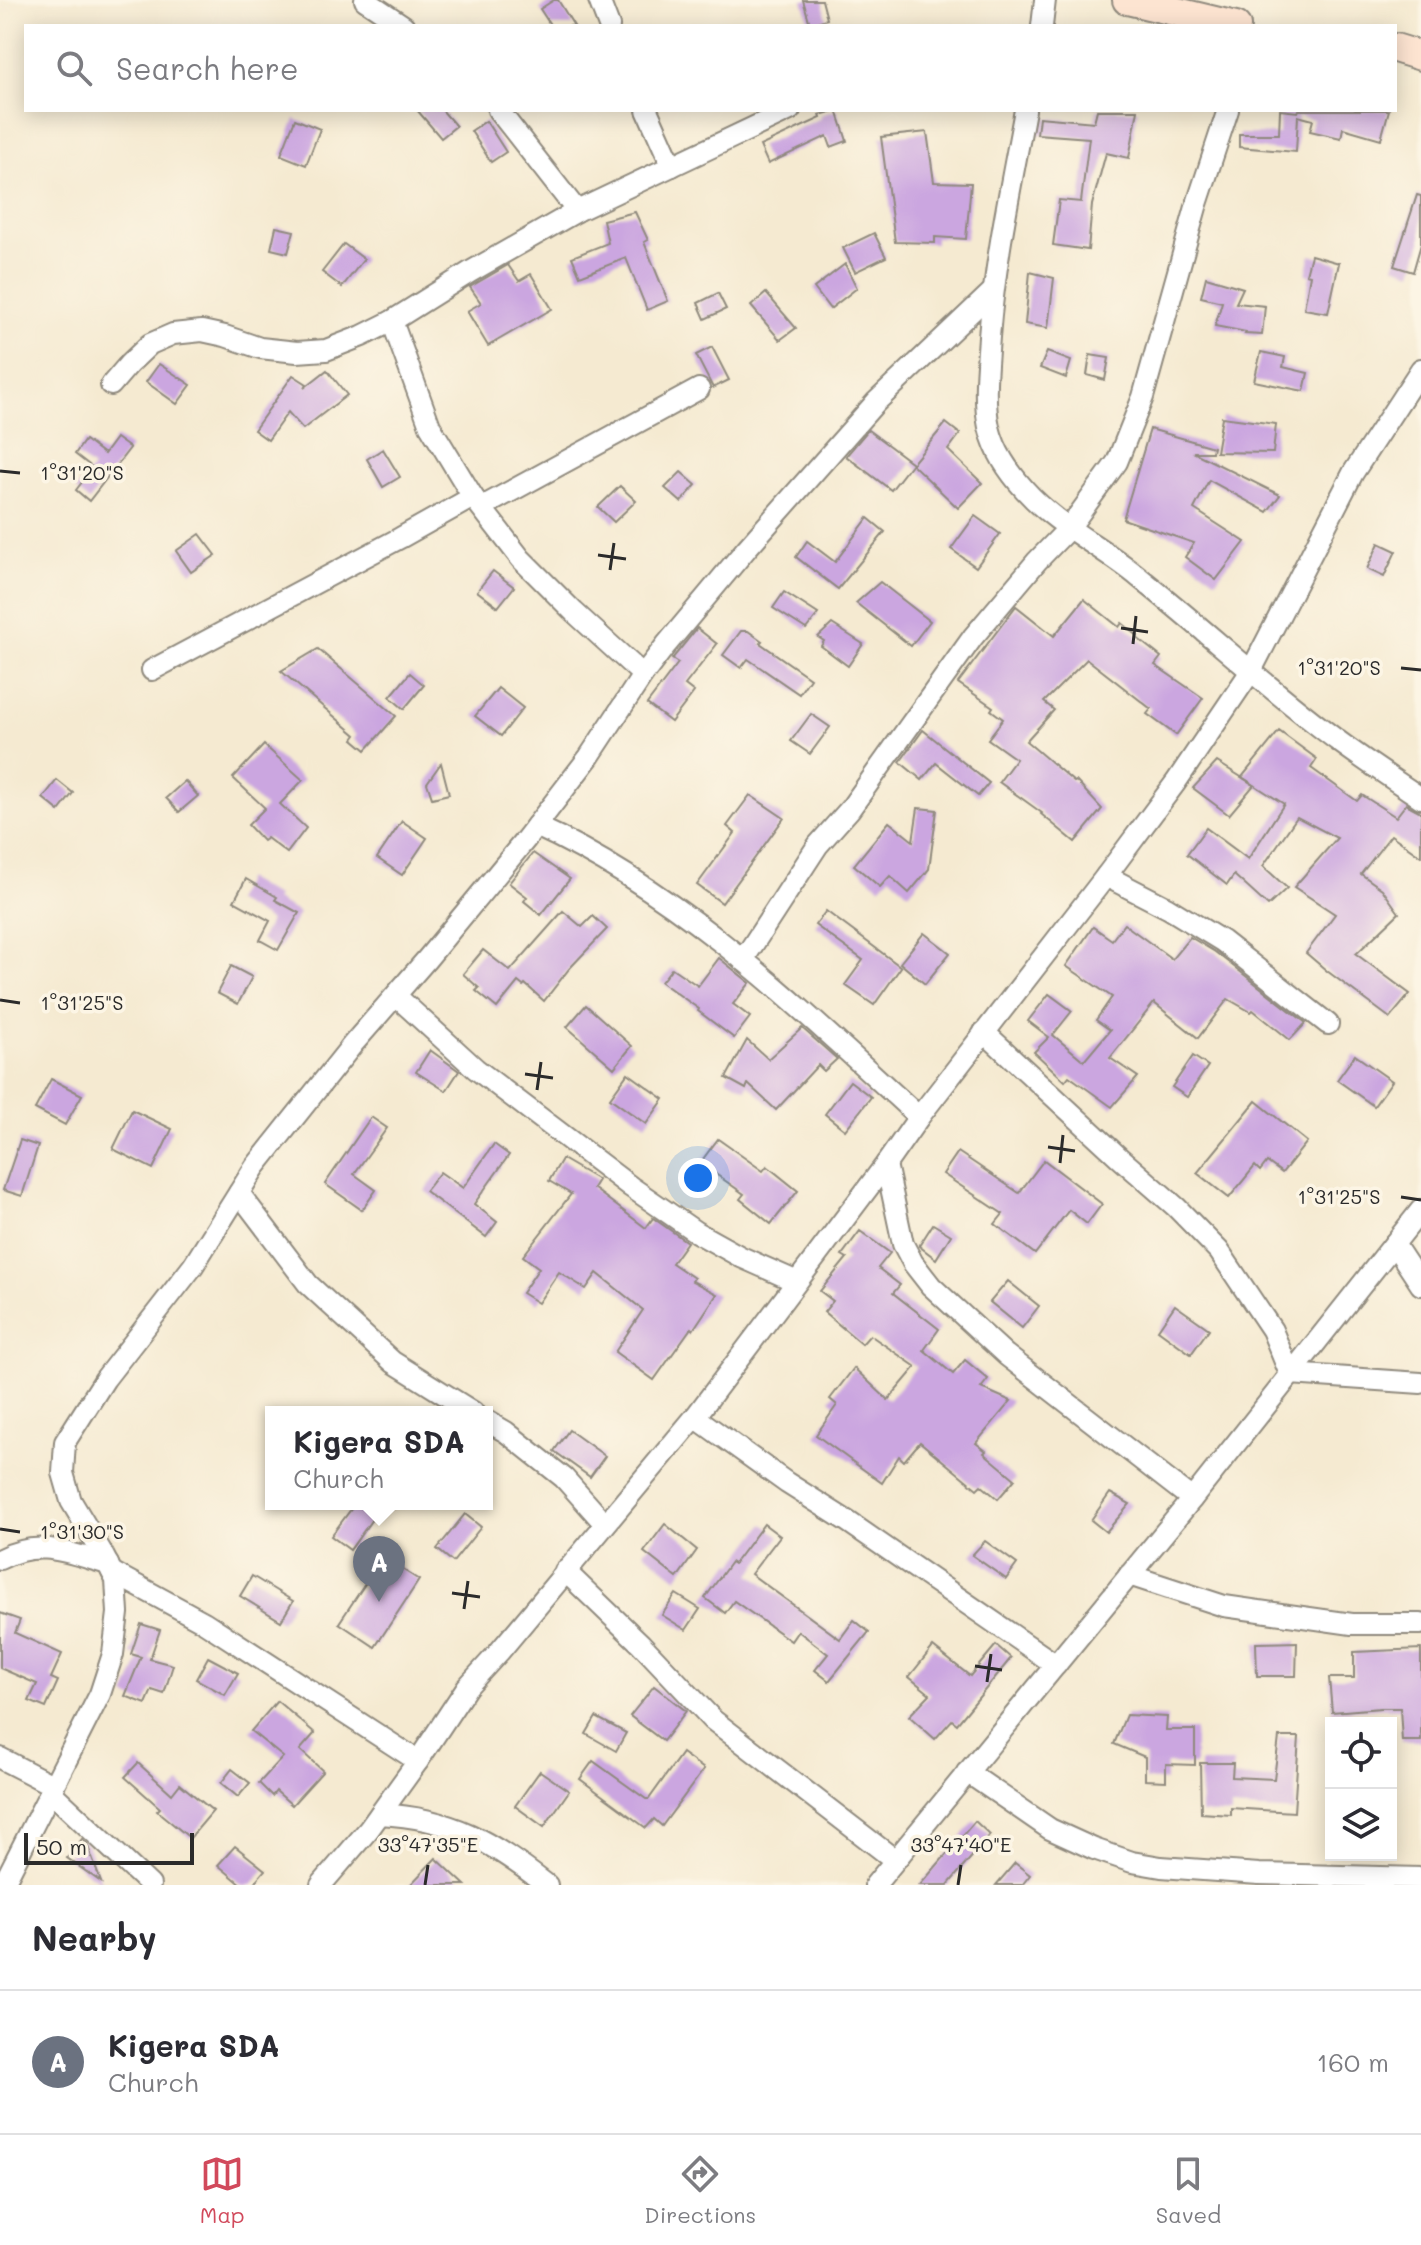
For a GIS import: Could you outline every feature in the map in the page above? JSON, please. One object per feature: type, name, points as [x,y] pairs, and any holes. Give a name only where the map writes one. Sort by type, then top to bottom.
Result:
[{"type":"street","points":[[365,0],[401,24]]},
{"type":"street","points":[[599,0],[608,24]]},
{"type":"street","points":[[1042,24],[1045,0]]},
{"type":"street","points":[[1127,0],[1228,24]]},
{"type":"street","points":[[1397,49],[1421,56]]},
{"type":"street","points":[[500,112],[577,211]]},
{"type":"street","points":[[648,112],[672,166]]},
{"type":"street","points":[[111,385],[150,344],[173,334],[202,331],[260,348],[297,352],[326,350],[362,336],[577,211],[786,112]]},
{"type":"street","points":[[1025,112],[999,247],[986,378],[987,412],[999,457],[1027,492],[1069,528],[1137,575],[1340,742],[1421,798]]},
{"type":"street","points":[[743,960],[818,845],[850,809],[973,637],[1069,528],[1117,462],[1143,397],[1196,207],[1227,112]]},
{"type":"street","points":[[3,1885],[100,1694],[113,1654],[118,1613],[116,1580],[71,1501],[63,1473],[65,1442],[105,1379],[193,1266],[263,1158],[353,1044],[536,826],[589,757],[643,675],[747,548],[876,402],[993,291]]},
{"type":"street","points":[[392,321],[430,426],[478,502],[521,559],[643,675]]},
{"type":"street","points":[[321,1885],[380,1814],[467,1687],[695,1417],[919,1117],[1176,782],[1251,671],[1353,473],[1421,369]]},
{"type":"street","points":[[152,670],[400,538],[478,502],[699,389]]},
{"type":"street","points":[[536,826],[570,841],[675,906],[743,960],[919,1117]]},
{"type":"street","points":[[1106,876],[1222,941],[1328,1024]]},
{"type":"street","points":[[396,996],[476,1069],[631,1187],[696,1232],[741,1257],[795,1281]]},
{"type":"street","points":[[984,1032],[1176,1207],[1219,1251],[1272,1330],[1290,1374]]},
{"type":"street","points":[[886,1164],[903,1244],[931,1286],[1006,1355],[1192,1499]]},
{"type":"street","points":[[239,1193],[308,1284],[393,1362],[463,1406]]},
{"type":"street","points":[[875,1885],[1192,1499],[1421,1210]]},
{"type":"street","points":[[1394,1244],[1421,1285]]},
{"type":"street","points":[[1290,1374],[1421,1383]]},
{"type":"street","points":[[695,1417],[1056,1665]]},
{"type":"street","points":[[493,1424],[564,1478],[605,1524]]},
{"type":"street","points":[[0,1559],[28,1548],[49,1548],[110,1568],[204,1622],[418,1761]]},
{"type":"street","points":[[565,1571],[641,1644],[713,1720],[895,1860]]},
{"type":"street","points":[[1129,1575],[1224,1606],[1352,1624],[1421,1624]]},
{"type":"street","points":[[0,1758],[52,1789],[150,1885]]},
{"type":"street","points":[[967,1772],[1050,1829],[1132,1862],[1259,1874],[1421,1878]]},
{"type":"street","points":[[380,1814],[439,1822],[469,1833],[500,1849],[547,1885]]},
{"type":"building","points":[[558,0],[573,24],[550,24],[540,9]]},
{"type":"building","points":[[803,0],[822,0],[827,19],[810,24]]},
{"type":"building","points":[[419,112],[444,112],[456,126],[441,138]]},
{"type":"building","points":[[838,112],[847,141],[831,147],[827,136],[768,164],[760,146],[821,118],[820,115]]},
{"type":"building","points":[[1096,112],[1138,112],[1129,158],[1106,153],[1092,205],[1088,250],[1053,245],[1059,200],[1081,202],[1089,138],[1037,134],[1039,117],[1094,122]]},
{"type":"building","points":[[1280,112],[1388,112],[1381,139],[1343,128],[1341,138],[1310,131],[1313,120],[1298,116],[1296,152],[1239,147],[1239,134],[1279,134]]},
{"type":"building","points":[[295,119],[320,129],[306,165],[281,155]]},
{"type":"building","points":[[486,121],[506,152],[491,162],[471,131]]},
{"type":"building","points":[[927,132],[934,182],[971,183],[966,239],[935,237],[935,243],[895,242],[881,137]]},
{"type":"building","points":[[1417,195],[1421,196],[1421,244],[1413,272],[1394,266]]},
{"type":"building","points":[[635,212],[648,240],[644,242],[668,301],[647,310],[626,258],[580,276],[572,257],[608,243],[603,220]]},
{"type":"building","points":[[276,227],[294,231],[288,253],[271,249]]},
{"type":"building","points":[[874,233],[886,257],[855,272],[843,248]]},
{"type":"building","points":[[344,244],[364,259],[342,287],[322,272]]},
{"type":"building","points":[[1311,255],[1339,263],[1328,313],[1304,309],[1310,275],[1306,274]]},
{"type":"building","points":[[845,264],[857,288],[830,309],[814,288]]},
{"type":"building","points":[[508,265],[519,281],[531,274],[552,309],[488,346],[467,311],[481,303],[470,287]]},
{"type":"building","points":[[1030,272],[1054,278],[1048,328],[1025,324]]},
{"type":"building","points":[[1206,277],[1243,288],[1236,303],[1265,306],[1262,335],[1215,326],[1222,302],[1201,297]]},
{"type":"building","points":[[718,293],[726,309],[705,319],[698,303]]},
{"type":"building","points":[[766,293],[796,328],[780,340],[751,306]]},
{"type":"building","points":[[712,347],[729,380],[713,388],[696,355]]},
{"type":"building","points":[[1047,352],[1071,361],[1066,378],[1040,368]]},
{"type":"building","points":[[1261,352],[1285,357],[1283,367],[1308,373],[1304,391],[1254,381]]},
{"type":"building","points":[[1090,355],[1109,358],[1105,380],[1087,375]]},
{"type":"building","points":[[159,364],[191,385],[177,404],[146,382]]},
{"type":"building","points":[[327,370],[347,395],[303,429],[288,412],[268,440],[254,430],[293,375],[307,384],[304,388]]},
{"type":"building","points":[[1222,417],[1276,424],[1273,453],[1216,452]]},
{"type":"building","points":[[946,423],[960,434],[948,450],[982,483],[958,508],[912,464]]},
{"type":"building","points":[[1150,429],[1213,447],[1212,452],[1193,452],[1280,495],[1267,512],[1209,480],[1194,509],[1245,542],[1216,580],[1185,557],[1194,543],[1123,519]]},
{"type":"building","points":[[868,430],[912,463],[891,490],[846,456]]},
{"type":"building","points":[[116,438],[130,448],[89,501],[76,490],[93,468],[75,454],[85,440],[104,454]]},
{"type":"building","points":[[383,449],[400,477],[383,487],[367,459]]},
{"type":"building","points":[[681,472],[696,485],[681,502],[665,488]]},
{"type":"building","points":[[620,486],[636,501],[614,522],[598,507]]},
{"type":"building","points":[[975,516],[1000,534],[976,567],[951,549]]},
{"type":"building","points":[[868,518],[885,532],[838,589],[796,557],[807,541],[835,562]]},
{"type":"building","points":[[200,534],[216,555],[191,572],[176,551]]},
{"type":"building","points":[[1379,543],[1396,551],[1384,577],[1367,569]]},
{"type":"building","points":[[493,571],[514,587],[498,607],[477,591]]},
{"type":"building","points":[[880,582],[930,621],[911,646],[856,603]]},
{"type":"building","points":[[784,592],[818,614],[806,629],[773,608]]},
{"type":"building","points":[[1084,599],[1119,627],[1122,623],[1138,636],[1161,657],[1155,665],[1203,698],[1176,735],[1147,714],[1151,709],[1087,659],[1044,702],[1054,710],[1026,741],[1076,781],[1102,809],[1075,842],[999,782],[1016,759],[988,739],[1003,719],[991,710],[993,707],[958,683],[1016,606],[1054,636]]},
{"type":"building","points":[[832,624],[863,644],[848,666],[821,646],[824,641],[818,637]]},
{"type":"building","points":[[697,628],[717,644],[685,685],[694,692],[671,722],[647,704],[678,663],[672,659]]},
{"type":"building","points":[[741,631],[748,631],[810,678],[799,694],[748,659],[741,668],[723,655]]},
{"type":"building","points":[[318,649],[396,716],[366,750],[353,739],[356,735],[281,671]]},
{"type":"building","points":[[410,673],[424,685],[404,709],[390,697]]},
{"type":"building","points":[[498,688],[523,708],[501,736],[475,716]]},
{"type":"building","points":[[811,714],[830,727],[810,754],[791,741]]},
{"type":"building","points":[[923,730],[989,783],[978,796],[936,763],[922,780],[900,762]]},
{"type":"building","points":[[1279,731],[1317,759],[1311,768],[1357,801],[1362,795],[1396,817],[1406,804],[1421,812],[1421,856],[1391,835],[1361,874],[1382,889],[1399,913],[1356,954],[1410,994],[1390,1018],[1306,953],[1335,914],[1294,887],[1337,838],[1297,817],[1263,866],[1287,888],[1268,906],[1234,875],[1227,885],[1187,854],[1206,828],[1248,859],[1284,804],[1242,777]]},
{"type":"building","points":[[264,745],[303,780],[280,804],[306,828],[287,853],[267,838],[263,841],[248,825],[265,808],[233,778]]},
{"type":"building","points":[[1217,762],[1254,785],[1229,815],[1193,788]]},
{"type":"building","points":[[441,763],[449,794],[432,798],[427,783]]},
{"type":"building","points":[[57,780],[73,793],[59,811],[43,798]]},
{"type":"building","points":[[185,781],[198,796],[179,812],[166,798]]},
{"type":"building","points":[[750,795],[784,818],[722,903],[697,885],[735,833],[727,826]]},
{"type":"building","points":[[918,808],[937,810],[929,869],[909,893],[890,876],[880,887],[854,865],[889,822],[913,841]]},
{"type":"building","points":[[402,821],[427,838],[402,875],[377,858]]},
{"type":"building","points":[[533,853],[570,879],[541,915],[524,901],[527,897],[509,883]]},
{"type":"building","points":[[246,879],[299,913],[278,950],[260,940],[270,921],[234,901]]},
{"type":"building","points":[[563,911],[582,927],[593,916],[607,929],[544,1001],[525,984],[523,986],[518,982],[497,1008],[476,991],[479,988],[463,974],[483,950],[510,971]]},
{"type":"building","points":[[826,911],[901,967],[874,1005],[845,985],[863,960],[815,925]]},
{"type":"building","points":[[1124,924],[1172,959],[1190,937],[1215,952],[1306,1023],[1290,1040],[1253,1010],[1251,1012],[1228,999],[1198,1038],[1154,1003],[1110,1058],[1138,1077],[1112,1107],[1069,1076],[1065,1081],[1034,1052],[1049,1037],[1028,1021],[1049,994],[1072,1011],[1053,1035],[1084,1061],[1110,1030],[1096,1020],[1112,997],[1066,966],[1093,927],[1112,940]]},
{"type":"building","points":[[924,933],[950,953],[925,984],[900,963]]},
{"type":"building","points":[[719,958],[750,983],[733,1004],[750,1017],[734,1038],[661,982],[672,968],[698,986]]},
{"type":"building","points":[[231,966],[252,977],[238,1004],[217,993]]},
{"type":"building","points":[[586,1005],[632,1046],[614,1068],[567,1027]]},
{"type":"building","points":[[802,1028],[837,1059],[824,1071],[818,1065],[776,1110],[748,1084],[746,1089],[726,1078],[747,1040],[768,1059]]},
{"type":"building","points":[[430,1050],[459,1071],[446,1091],[416,1072]]},
{"type":"building","points":[[1355,1055],[1392,1081],[1374,1106],[1337,1080]]},
{"type":"building","points":[[1193,1056],[1208,1066],[1187,1097],[1172,1087]]},
{"type":"building","points":[[628,1073],[664,1099],[646,1124],[610,1098]]},
{"type":"building","points":[[51,1079],[82,1095],[65,1125],[35,1109]]},
{"type":"building","points":[[850,1081],[871,1097],[845,1130],[825,1114]]},
{"type":"building","points":[[1256,1101],[1307,1142],[1282,1173],[1267,1162],[1260,1171],[1255,1166],[1229,1198],[1197,1173]]},
{"type":"building","points":[[132,1110],[172,1129],[153,1169],[113,1149]]},
{"type":"building","points":[[371,1117],[387,1128],[354,1174],[376,1190],[362,1210],[325,1184]]},
{"type":"building","points":[[718,1139],[763,1171],[767,1166],[798,1191],[771,1224],[740,1199],[744,1194],[700,1163]]},
{"type":"building","points":[[20,1140],[38,1146],[22,1196],[3,1190]]},
{"type":"building","points":[[494,1144],[509,1155],[474,1204],[497,1222],[486,1237],[425,1191],[440,1172],[463,1188]]},
{"type":"building","points":[[958,1152],[1019,1193],[1044,1160],[1102,1204],[1087,1224],[1069,1210],[1035,1254],[995,1224],[1003,1214],[943,1174]]},
{"type":"building","points":[[562,1159],[598,1180],[593,1188],[646,1228],[653,1218],[687,1242],[672,1263],[694,1278],[692,1281],[717,1294],[654,1380],[615,1352],[643,1310],[597,1273],[586,1289],[559,1272],[538,1303],[522,1293],[539,1268],[523,1256],[571,1194],[549,1181]]},
{"type":"building","points":[[933,1224],[951,1235],[936,1259],[919,1246]]},
{"type":"building","points":[[860,1231],[890,1253],[878,1268],[900,1285],[893,1293],[939,1329],[924,1350],[953,1374],[965,1360],[988,1379],[981,1388],[1011,1401],[976,1443],[1015,1479],[998,1499],[981,1485],[977,1489],[920,1442],[904,1461],[899,1456],[882,1483],[816,1435],[837,1405],[830,1399],[854,1368],[888,1400],[916,1367],[870,1335],[862,1344],[824,1312],[833,1301],[820,1291],[847,1258],[842,1255]]},
{"type":"building","points":[[1008,1281],[1039,1306],[1022,1328],[990,1302]]},
{"type":"building","points":[[1175,1305],[1209,1329],[1191,1354],[1158,1330]]},
{"type":"building","points":[[569,1430],[605,1456],[590,1477],[554,1451]]},
{"type":"building","points":[[1110,1493],[1130,1504],[1106,1532],[1091,1520]]},
{"type":"building","points":[[350,1510],[368,1510],[375,1515],[350,1550],[331,1536]]},
{"type":"building","points":[[465,1514],[481,1527],[453,1562],[437,1549]]},
{"type":"building","points":[[665,1524],[697,1550],[677,1578],[644,1552]]},
{"type":"building","points":[[764,1524],[780,1536],[751,1574],[840,1639],[854,1620],[869,1632],[829,1681],[815,1670],[828,1654],[798,1631],[791,1641],[734,1601],[725,1613],[705,1598]]},
{"type":"building","points":[[985,1541],[1017,1564],[1006,1579],[972,1555]]},
{"type":"building","points":[[383,1557],[419,1580],[375,1647],[339,1623]]},
{"type":"building","points":[[252,1576],[293,1601],[281,1621],[240,1596]]},
{"type":"building","points":[[676,1594],[700,1609],[686,1630],[662,1615]]},
{"type":"building","points":[[0,1613],[20,1620],[15,1633],[62,1654],[51,1678],[58,1681],[46,1708],[29,1701],[37,1684],[0,1668]]},
{"type":"building","points":[[141,1624],[160,1630],[150,1659],[173,1665],[164,1694],[152,1690],[146,1704],[125,1696],[141,1657],[131,1654]]},
{"type":"building","points":[[1297,1642],[1296,1676],[1257,1676],[1256,1643]]},
{"type":"building","points":[[996,1645],[1011,1658],[957,1724],[952,1720],[935,1739],[909,1716],[930,1694],[909,1677],[933,1647],[970,1676]]},
{"type":"building","points":[[1421,1649],[1421,1741],[1402,1741],[1400,1708],[1332,1712],[1329,1678],[1354,1678],[1354,1652]]},
{"type":"building","points":[[208,1657],[238,1673],[225,1695],[196,1679]]},
{"type":"building","points":[[654,1686],[686,1711],[663,1741],[630,1716]]},
{"type":"building","points":[[277,1701],[315,1733],[300,1750],[323,1771],[292,1805],[276,1791],[272,1796],[259,1783],[283,1757],[251,1731]]},
{"type":"building","points":[[1126,1715],[1167,1717],[1166,1730],[1195,1730],[1195,1765],[1166,1764],[1166,1781],[1145,1780],[1145,1757],[1114,1744]]},
{"type":"building","points":[[596,1717],[626,1733],[616,1751],[586,1734]]},
{"type":"building","points":[[1279,1737],[1299,1737],[1294,1812],[1231,1808],[1231,1815],[1201,1813],[1200,1763],[1233,1763],[1232,1777],[1274,1779]]},
{"type":"building","points":[[682,1753],[704,1769],[662,1826],[654,1819],[646,1828],[580,1779],[593,1761],[649,1799]]},
{"type":"building","points":[[138,1763],[172,1794],[180,1784],[213,1811],[190,1838],[157,1811],[160,1808],[125,1777]]},
{"type":"building","points":[[232,1769],[250,1783],[238,1797],[221,1783]]},
{"type":"building","points":[[540,1771],[569,1791],[544,1827],[515,1806]]},
{"type":"building","points":[[975,1821],[990,1835],[948,1885],[920,1885]]},
{"type":"building","points":[[82,1839],[87,1844],[101,1882],[67,1858]]},
{"type":"building","points":[[235,1846],[265,1870],[252,1885],[242,1885],[218,1865]]},
{"type":"building","points":[[436,1858],[465,1885],[410,1885]]},
{"type":"building","points":[[1015,1863],[1030,1875],[1022,1885],[996,1885]]},
{"type":"place","name":"Kigera SDA","points":[[379,1602]]}]
